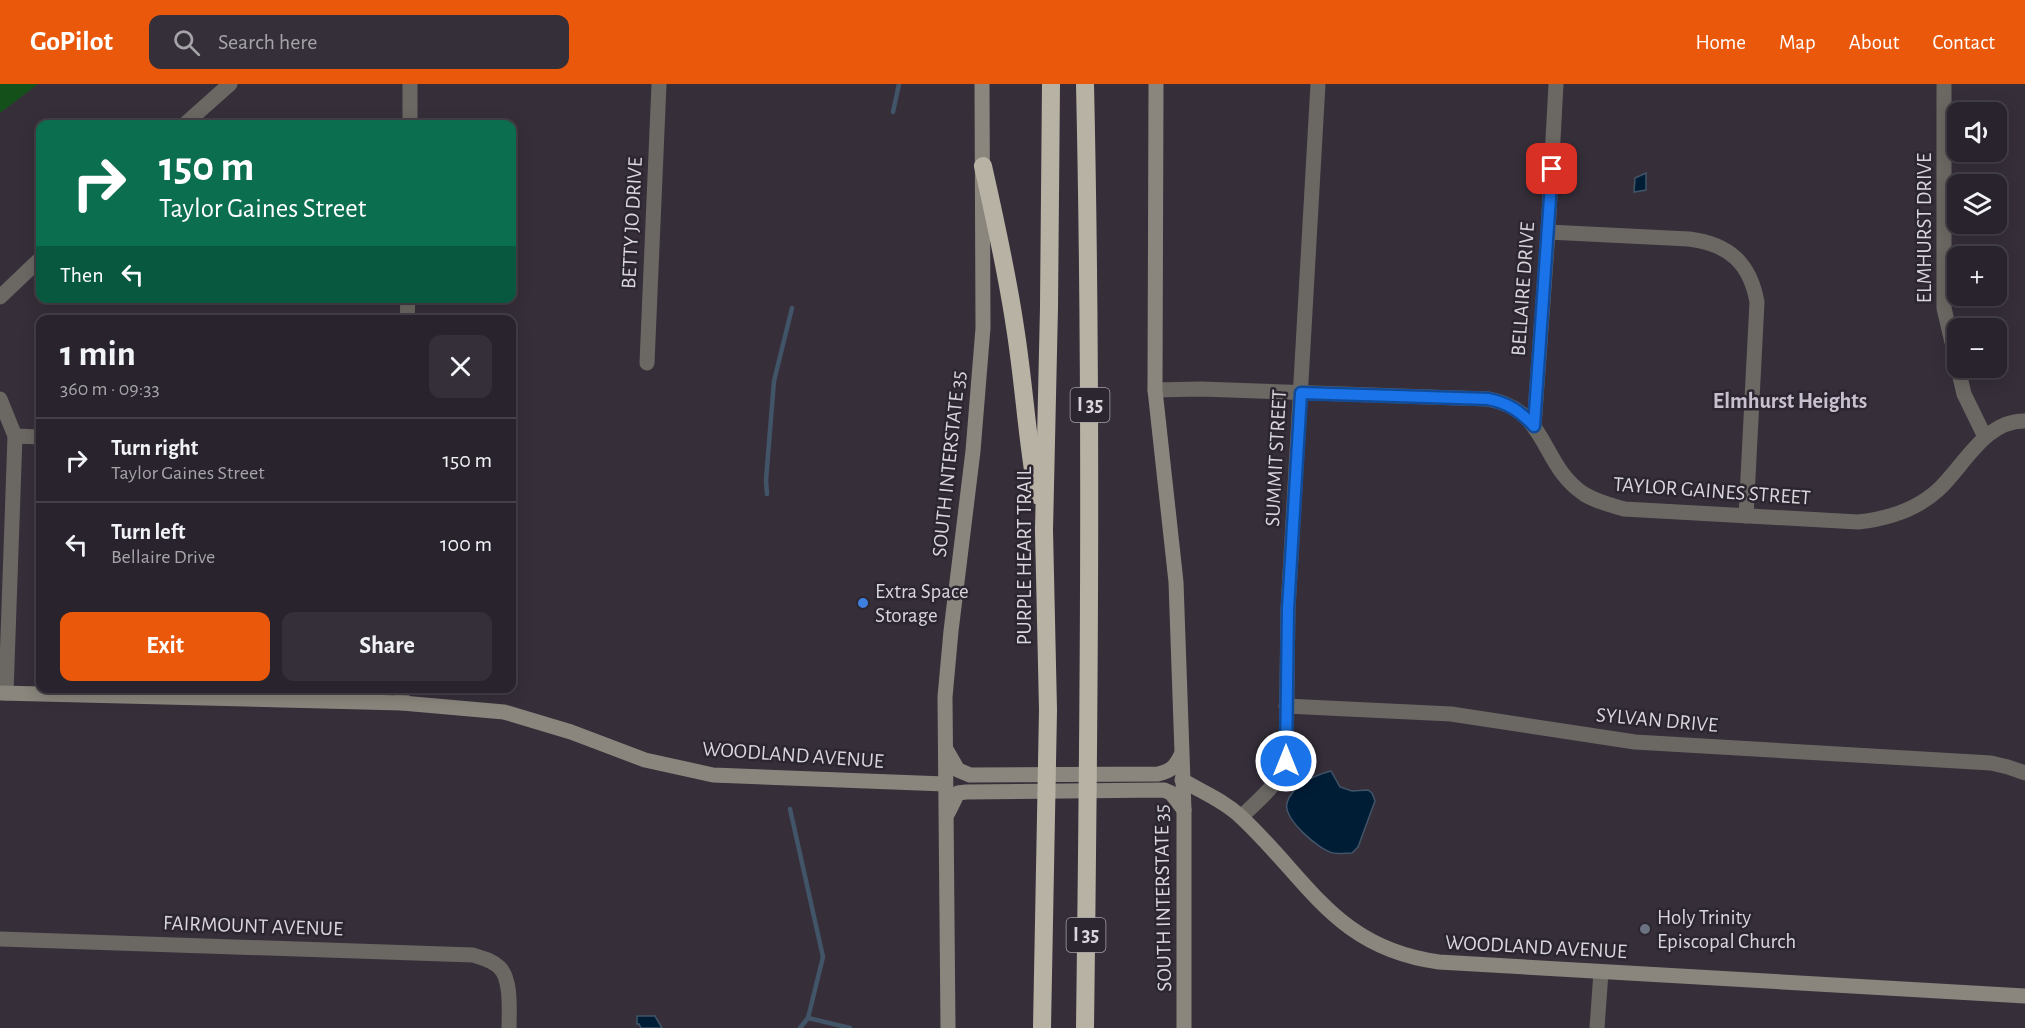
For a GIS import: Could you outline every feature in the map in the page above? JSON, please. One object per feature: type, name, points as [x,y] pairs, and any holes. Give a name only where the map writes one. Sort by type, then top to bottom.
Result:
[{"type":"highway","name":"PURPLE HEART TRAIL","points":[[1042,1028],[1048,710],[1044,530],[1051,84]]},
{"type":"highway","name":"I 35","points":[[1084,1028],[1088,842],[1090,291],[1085,84]]},
{"type":"highway","points":[[983,166],[999,236],[1015,326],[1030,459],[1044,530]]},
{"type":"main road","name":"SOUTH INTERSTATE 35","points":[[948,1028],[945,697],[973,451],[983,328],[982,84]]},
{"type":"main road","name":"SOUTH INTERSTATE 35","points":[[1156,84],[1155,390],[1176,582],[1184,810],[1184,1028]]},
{"type":"main road","name":"WOODLAND AVENUE","points":[[3,693],[402,696],[504,712],[571,732],[645,760],[713,775],[945,784]]},
{"type":"main road","points":[[947,751],[958,770],[970,775],[1158,774],[1170,771],[1176,766],[1181,755]]},
{"type":"main road","name":"WOODLAND AVENUE","points":[[1182,780],[1222,802],[1241,817],[1335,917],[1349,928],[1383,948],[1411,957],[1440,962],[2025,996]]},
{"type":"main road","points":[[946,817],[958,793],[966,792],[1164,790],[1171,792],[1184,810]]},
{"type":"street","points":[[189,120],[230,84]]},
{"type":"street","points":[[410,84],[410,120]]},
{"type":"street","name":"BETTY JO DRIVE","points":[[647,363],[659,84]]},
{"type":"street","name":"SUMMIT STREET","points":[[1241,817],[1276,784],[1282,775],[1286,761],[1288,609],[1318,84]]},
{"type":"street","name":"BELLAIRE DRIVE","points":[[1534,426],[1556,84]]},
{"type":"street","name":"ELMHURST DRIVE","points":[[1944,84],[1944,308],[1964,394],[1985,437]]},
{"type":"street","points":[[1548,232],[1706,241],[1721,247],[1743,265],[1750,277],[1757,302],[1746,516]]},
{"type":"street","points":[[0,297],[36,264]]},
{"type":"street","name":"TAYLOR GAINES STREET","points":[[1155,390],[1201,389],[1488,399],[1512,406],[1522,413],[1534,426],[1559,468],[1569,480],[1583,494],[1602,504],[1624,508],[1858,522],[1890,516],[1919,503],[1938,490],[1985,437],[2006,424],[2025,421]]},
{"type":"street","points":[[0,399],[15,436],[3,693]]},
{"type":"street","points":[[15,436],[36,437]]},
{"type":"street","name":"SYLVAN DRIVE","points":[[1286,706],[1451,714],[1635,742],[1991,763],[2025,773]]},
{"type":"street","name":"FAIRMOUNT AVENUE","points":[[0,939],[473,955],[491,961],[501,968],[509,995],[509,1028]]},
{"type":"street","points":[[1597,1028],[1601,972]]},
{"type":"green space","points":[[0,84],[38,84],[0,113]]},
{"type":"water","points":[[1646,173],[1646,190],[1634,192],[1635,178]]},
{"type":"water","points":[[1331,771],[1340,787],[1352,791],[1368,790],[1375,801],[1358,847],[1352,853],[1333,853],[1319,846],[1303,833],[1287,810],[1290,797],[1299,786],[1311,778]]},
{"type":"water","points":[[637,1016],[655,1016],[662,1028],[641,1028],[637,1024]]},
{"type":"waterway","points":[[893,112],[899,84]]},
{"type":"waterway","points":[[767,494],[766,480],[774,381],[792,308]]},
{"type":"waterway","points":[[790,809],[823,957],[808,1018],[800,1028]]},
{"type":"waterway","points":[[808,1018],[850,1028]]},
{"type":"place","name":"Extra Space Storage","points":[[863,603]]},
{"type":"place","name":"Holy Trinity Episcopal Church","points":[[1645,929]]},
{"type":"district","name":"Elmhurst Heights","points":[[1790,401]]},
{"type":"route","points":[[1286,761],[1288,609],[1301,393],[1488,399],[1512,406],[1534,426],[1552,169]]}]
